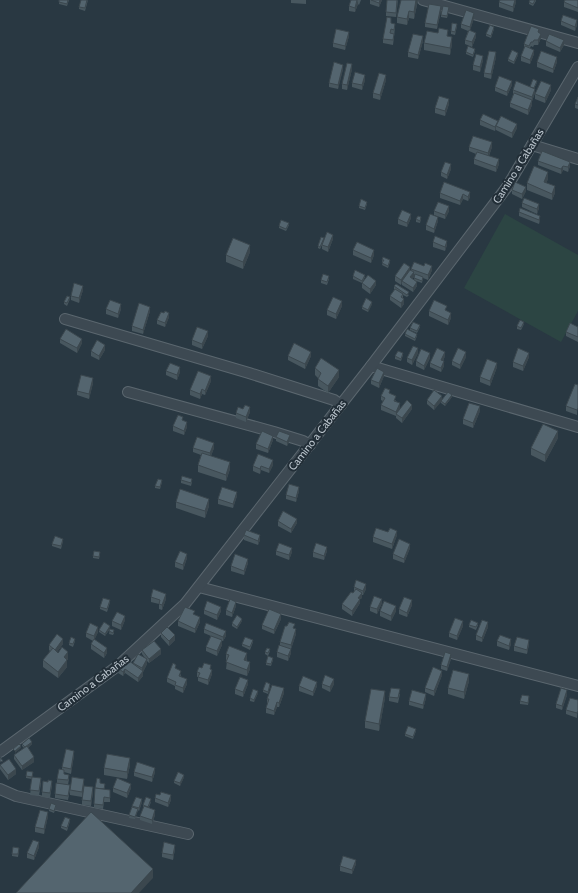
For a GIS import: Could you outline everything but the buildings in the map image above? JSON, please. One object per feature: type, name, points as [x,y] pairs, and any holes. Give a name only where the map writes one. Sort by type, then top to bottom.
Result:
[{"type":"street","points":[[424,0],[578,43]]},
{"type":"street","name":"Camino a Cabañas","points":[[0,752],[119,665],[185,604],[341,405],[507,188],[578,67]]},
{"type":"street","points":[[532,145],[578,159]]},
{"type":"street","points":[[65,319],[249,373],[334,400],[341,405]]},
{"type":"street","points":[[371,366],[578,427]]},
{"type":"street","points":[[128,392],[274,432],[303,441],[310,445]]},
{"type":"street","points":[[199,587],[578,686]]},
{"type":"street","points":[[0,789],[16,796],[188,834]]},
{"type":"green space","points":[[505,214],[578,255],[578,311],[561,342],[464,288]]}]
